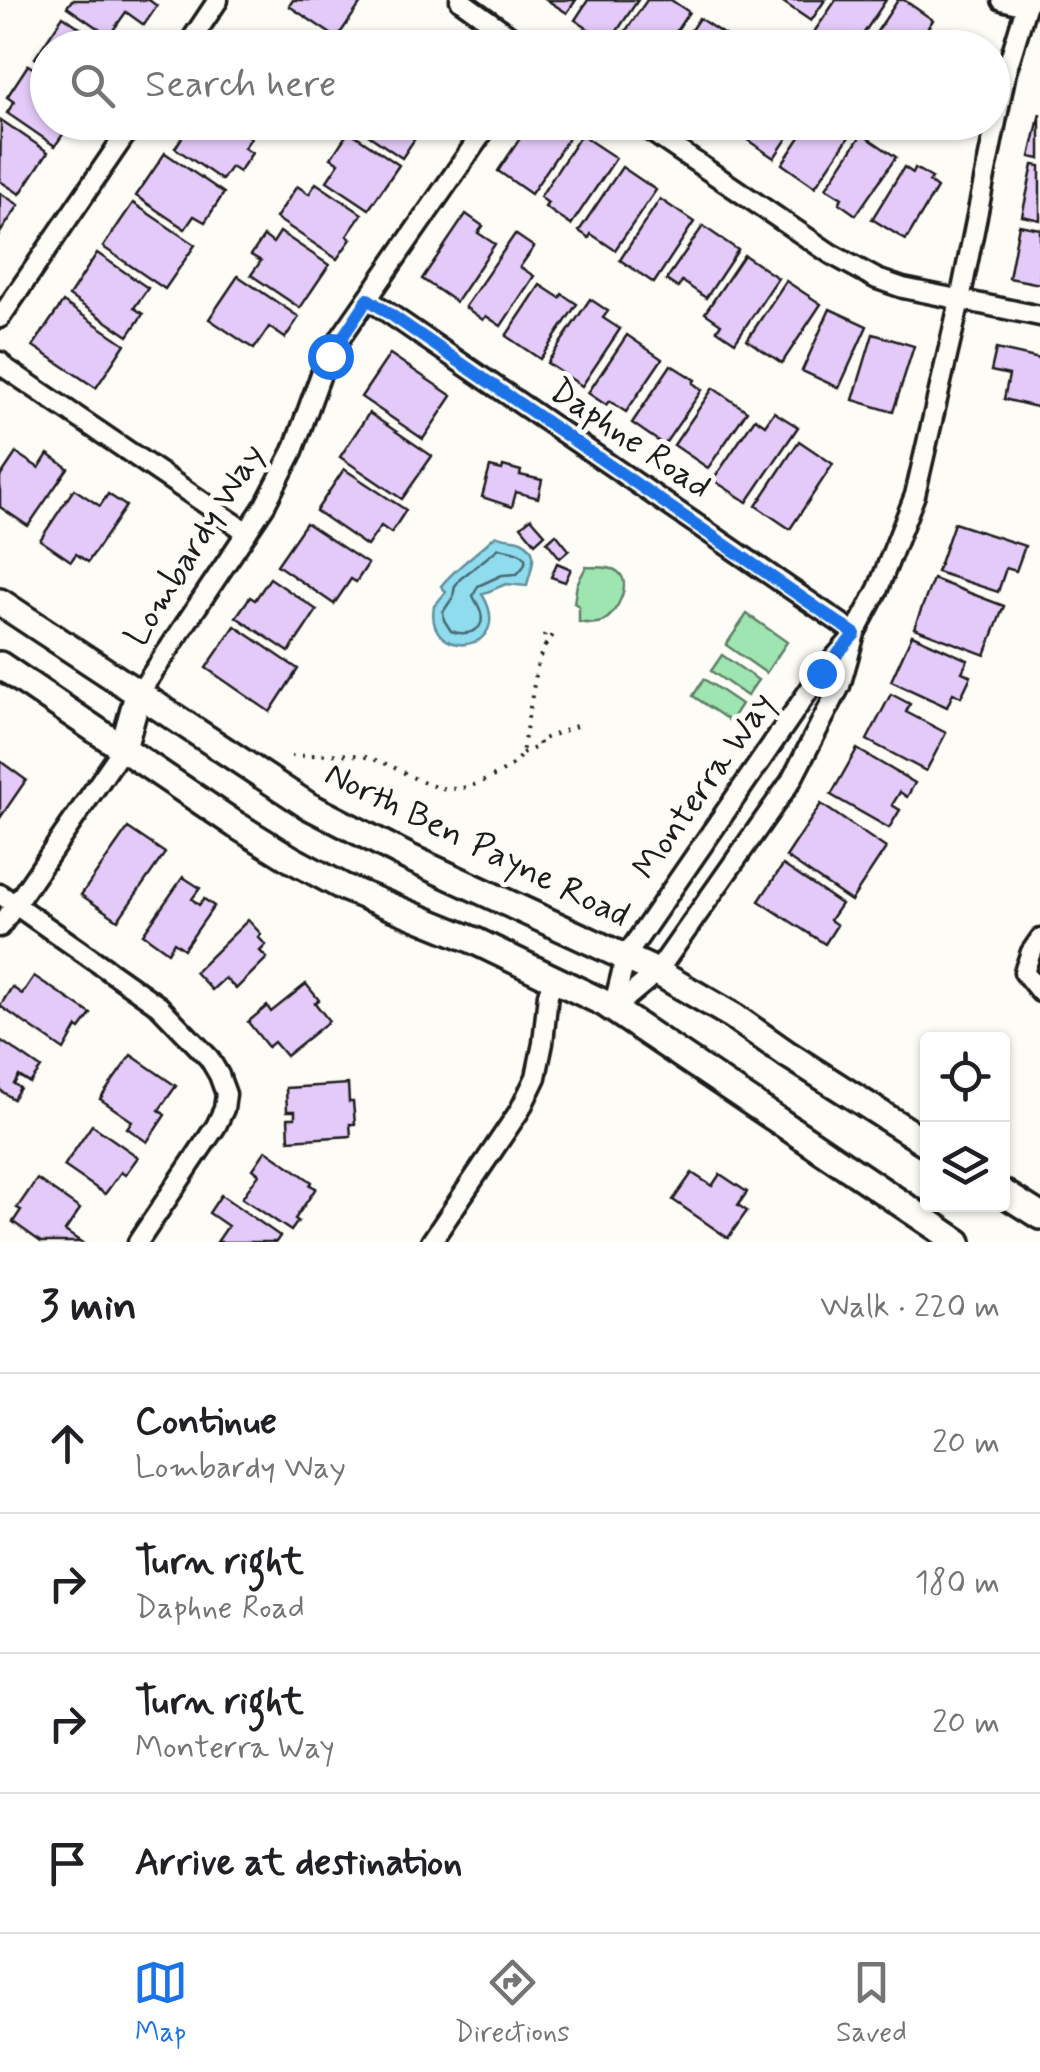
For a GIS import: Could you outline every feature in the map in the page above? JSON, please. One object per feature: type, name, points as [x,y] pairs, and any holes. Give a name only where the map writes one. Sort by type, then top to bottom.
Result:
[{"type":"street","points":[[198,30],[218,0]]},
{"type":"street","points":[[460,0],[502,30]]},
{"type":"street","points":[[1002,0],[1027,3]]},
{"type":"street","name":"Monterra Way","points":[[1010,59],[1027,3]]},
{"type":"street","points":[[0,318],[122,140]]},
{"type":"street","name":"Lombardy Way","points":[[138,695],[265,505],[293,452],[330,356],[478,140]]},
{"type":"street","points":[[663,140],[858,270],[903,288],[1040,316]]},
{"type":"street","name":"Monterra Way","points":[[613,1009],[657,972],[790,781],[840,686],[855,634],[878,589],[915,495],[992,140]]},
{"type":"street","name":"Daphne Road","points":[[368,299],[855,634]]},
{"type":"street","points":[[0,362],[247,532]]},
{"type":"street","name":"North Ben Payne Road","points":[[0,602],[308,805],[355,831],[657,972],[732,1016],[920,1139]]},
{"type":"street","name":"Monterra Way","points":[[613,1009],[626,956],[821,673],[855,634]]},
{"type":"street","points":[[0,665],[290,859],[343,887],[474,940],[613,1009],[958,1242]]},
{"type":"street","points":[[0,928],[8,899],[123,748],[138,695]]},
{"type":"street","points":[[8,899],[160,1006],[219,1074],[226,1094],[216,1126],[138,1242]]},
{"type":"street","points":[[1040,939],[1024,972],[1040,992]]},
{"type":"street","points":[[430,1242],[520,1110],[536,1077],[548,994],[555,978]]},
{"type":"street","points":[[1010,1197],[1040,1216]]},
{"type":"path","points":[[544,630],[545,646]]},
{"type":"path","points":[[291,756],[363,757],[430,786],[451,790],[481,782],[514,764],[522,753],[538,661],[556,631]]},
{"type":"path","points":[[522,753],[576,726]]},
{"type":"green space","points":[[586,567],[615,570],[624,583],[617,606],[608,618],[597,623],[579,622],[579,606],[574,603],[577,584]]},
{"type":"green space","points":[[747,614],[787,642],[766,673],[726,645]]},
{"type":"green space","points":[[722,655],[758,680],[747,696],[711,671]]},
{"type":"green space","points":[[704,679],[741,704],[730,721],[693,696]]},
{"type":"water","points":[[496,535],[521,541],[532,550],[527,586],[506,584],[482,594],[490,614],[488,629],[480,639],[468,644],[454,643],[442,637],[435,625],[434,606],[446,592],[441,586]]},
{"type":"building","points":[[72,0],[149,0],[157,6],[144,25],[126,12],[113,30],[100,30],[67,7]]},
{"type":"building","points":[[293,0],[363,0],[342,30],[325,30],[289,6]]},
{"type":"building","points":[[547,0],[576,0],[567,13]]},
{"type":"building","points":[[588,0],[638,0],[618,30],[590,30],[575,20]]},
{"type":"building","points":[[647,0],[671,0],[689,12],[677,30],[626,30]]},
{"type":"building","points":[[780,0],[825,0],[811,21]]},
{"type":"building","points":[[836,0],[886,0],[866,30],[815,30]]},
{"type":"building","points":[[898,0],[933,20],[926,30],[878,30]]},
{"type":"building","points":[[63,16],[83,30],[54,30]]},
{"type":"building","points":[[699,18],[717,30],[691,30]]},
{"type":"building","points":[[30,66],[30,129],[7,113],[14,102],[7,97]]},
{"type":"building","points":[[1040,113],[1040,159],[1030,157]]},
{"type":"building","points":[[1,120],[48,152],[20,194],[0,181]]},
{"type":"building","points":[[180,140],[250,140],[244,148],[252,153],[239,172],[231,167],[222,180],[175,148]]},
{"type":"building","points":[[343,140],[362,140],[399,165],[369,209],[327,181],[339,163],[331,158]]},
{"type":"building","points":[[376,140],[414,140],[402,158]]},
{"type":"building","points":[[519,140],[567,140],[531,194],[498,171]]},
{"type":"building","points":[[578,140],[589,140],[616,158],[571,225],[545,207],[548,203],[540,197]]},
{"type":"building","points":[[747,140],[786,140],[774,158]]},
{"type":"building","points":[[798,140],[847,140],[815,187],[782,164]]},
{"type":"building","points":[[858,140],[871,140],[896,157],[856,215],[839,203],[842,198],[826,188]]},
{"type":"building","points":[[165,153],[224,193],[205,222],[194,216],[185,229],[136,196]]},
{"type":"building","points":[[1033,165],[1040,166],[1040,220],[1022,216]]},
{"type":"building","points":[[622,167],[656,190],[615,250],[579,231]]},
{"type":"building","points":[[904,167],[913,173],[915,168],[932,178],[929,182],[937,188],[906,240],[872,219]]},
{"type":"building","points":[[316,183],[362,214],[337,259],[276,218],[297,186],[309,194]]},
{"type":"building","points":[[0,193],[19,205],[0,233]]},
{"type":"building","points":[[660,199],[694,222],[654,283],[620,260]]},
{"type":"building","points":[[133,203],[195,245],[165,289],[103,247]]},
{"type":"building","points":[[466,214],[483,226],[478,233],[495,244],[456,302],[422,279]]},
{"type":"building","points":[[1019,225],[1040,229],[1040,284],[1009,278]]},
{"type":"building","points":[[703,226],[738,250],[706,298],[682,281],[678,288],[666,280]]},
{"type":"building","points":[[280,232],[329,265],[300,308],[251,275],[261,261],[251,255],[264,236],[273,243]]},
{"type":"building","points":[[515,234],[534,247],[520,267],[534,276],[501,326],[486,316],[483,320],[465,307]]},
{"type":"building","points":[[97,253],[148,288],[134,308],[143,314],[128,336],[69,296]]},
{"type":"building","points":[[744,255],[778,278],[735,342],[717,330],[721,324],[705,313]]},
{"type":"building","points":[[238,276],[299,317],[285,338],[269,327],[254,349],[209,319]]},
{"type":"building","points":[[786,281],[821,304],[782,363],[747,340]]},
{"type":"building","points":[[540,285],[577,304],[540,359],[506,336]]},
{"type":"building","points":[[590,299],[608,311],[603,318],[620,329],[582,386],[547,363]]},
{"type":"building","points":[[63,302],[125,344],[96,388],[33,346]]},
{"type":"building","points":[[830,309],[867,326],[839,388],[802,371]]},
{"type":"building","points":[[873,334],[914,346],[893,412],[853,400]]},
{"type":"building","points":[[627,335],[662,359],[626,412],[588,393]]},
{"type":"building","points":[[996,349],[1040,359],[1040,408],[1004,399],[1009,375],[991,371]]},
{"type":"building","points":[[390,354],[452,396],[423,439],[361,397]]},
{"type":"building","points":[[671,365],[695,380],[693,383],[702,390],[664,445],[632,423]]},
{"type":"building","points":[[713,388],[747,411],[708,468],[674,445]]},
{"type":"building","points":[[774,412],[798,427],[747,502],[713,480],[755,418],[765,425]]},
{"type":"building","points":[[369,413],[432,456],[402,499],[340,457]]},
{"type":"building","points":[[799,441],[833,464],[790,529],[756,506]]},
{"type":"building","points":[[16,453],[39,468],[48,454],[68,468],[28,526],[0,507],[0,477]]},
{"type":"building","points":[[503,466],[542,480],[538,498],[516,492],[512,507],[482,497],[490,467],[502,470]]},
{"type":"building","points":[[344,469],[406,510],[391,533],[381,526],[367,546],[316,511]]},
{"type":"building","points":[[74,489],[100,506],[108,494],[126,506],[88,562],[76,554],[71,561],[40,540]]},
{"type":"building","points":[[531,518],[545,534],[535,543],[521,526]]},
{"type":"building","points":[[306,523],[368,564],[356,582],[351,579],[334,604],[277,565]]},
{"type":"building","points":[[954,523],[1025,546],[1016,571],[1006,568],[998,592],[937,572]]},
{"type":"building","points":[[556,534],[569,550],[560,558],[547,542]]},
{"type":"building","points":[[557,563],[571,569],[565,582],[551,577]]},
{"type":"building","points":[[270,578],[317,610],[289,652],[236,617],[250,597],[255,600]]},
{"type":"building","points":[[933,579],[1004,606],[985,655],[914,628]]},
{"type":"building","points":[[235,626],[298,669],[270,712],[206,668]]},
{"type":"building","points":[[912,635],[968,660],[962,672],[971,676],[961,697],[953,693],[947,707],[891,681]]},
{"type":"building","points":[[891,694],[910,704],[906,712],[946,733],[926,771],[867,740]]},
{"type":"building","points":[[857,749],[915,783],[907,797],[900,792],[892,805],[900,810],[889,828],[831,795]]},
{"type":"building","points":[[0,761],[26,780],[0,818]]},
{"type":"building","points":[[821,804],[886,848],[851,901],[786,857]]},
{"type":"building","points":[[128,828],[165,853],[118,920],[81,895]]},
{"type":"building","points":[[783,865],[841,904],[830,920],[837,925],[825,944],[759,901]]},
{"type":"building","points":[[183,877],[200,888],[192,899],[199,905],[204,899],[214,906],[184,949],[174,942],[168,952],[143,934]]},
{"type":"building","points":[[248,920],[261,934],[258,937],[266,945],[260,951],[267,958],[236,989],[225,978],[212,990],[195,972]]},
{"type":"building","points":[[34,976],[91,1014],[80,1029],[77,1027],[64,1050],[0,1006],[12,987],[22,994]]},
{"type":"building","points":[[306,984],[329,1021],[286,1056],[274,1042],[268,1047],[248,1022],[267,1006],[271,1012]]},
{"type":"building","points":[[0,1040],[41,1068],[30,1083],[19,1076],[14,1084],[20,1088],[13,1099],[0,1090]]},
{"type":"building","points":[[131,1055],[176,1086],[159,1110],[165,1115],[147,1142],[127,1128],[132,1121],[100,1099]]},
{"type":"building","points":[[348,1084],[355,1124],[350,1124],[351,1136],[289,1140],[288,1118],[295,1118],[295,1111],[287,1111],[286,1088]]},
{"type":"building","points":[[92,1125],[138,1157],[105,1194],[64,1166]]},
{"type":"building","points":[[266,1150],[316,1188],[291,1231],[242,1198],[259,1174],[253,1169]]},
{"type":"building","points":[[692,1173],[712,1186],[720,1174],[747,1192],[738,1205],[747,1211],[728,1238],[673,1200]]},
{"type":"building","points":[[37,1179],[80,1209],[65,1231],[81,1242],[41,1242],[13,1222],[21,1210],[17,1208]]},
{"type":"building","points":[[221,1195],[280,1236],[276,1242],[217,1242],[228,1226],[209,1213]]},
{"type":"route","points":[[330,356],[368,299],[855,634],[821,673]]}]
